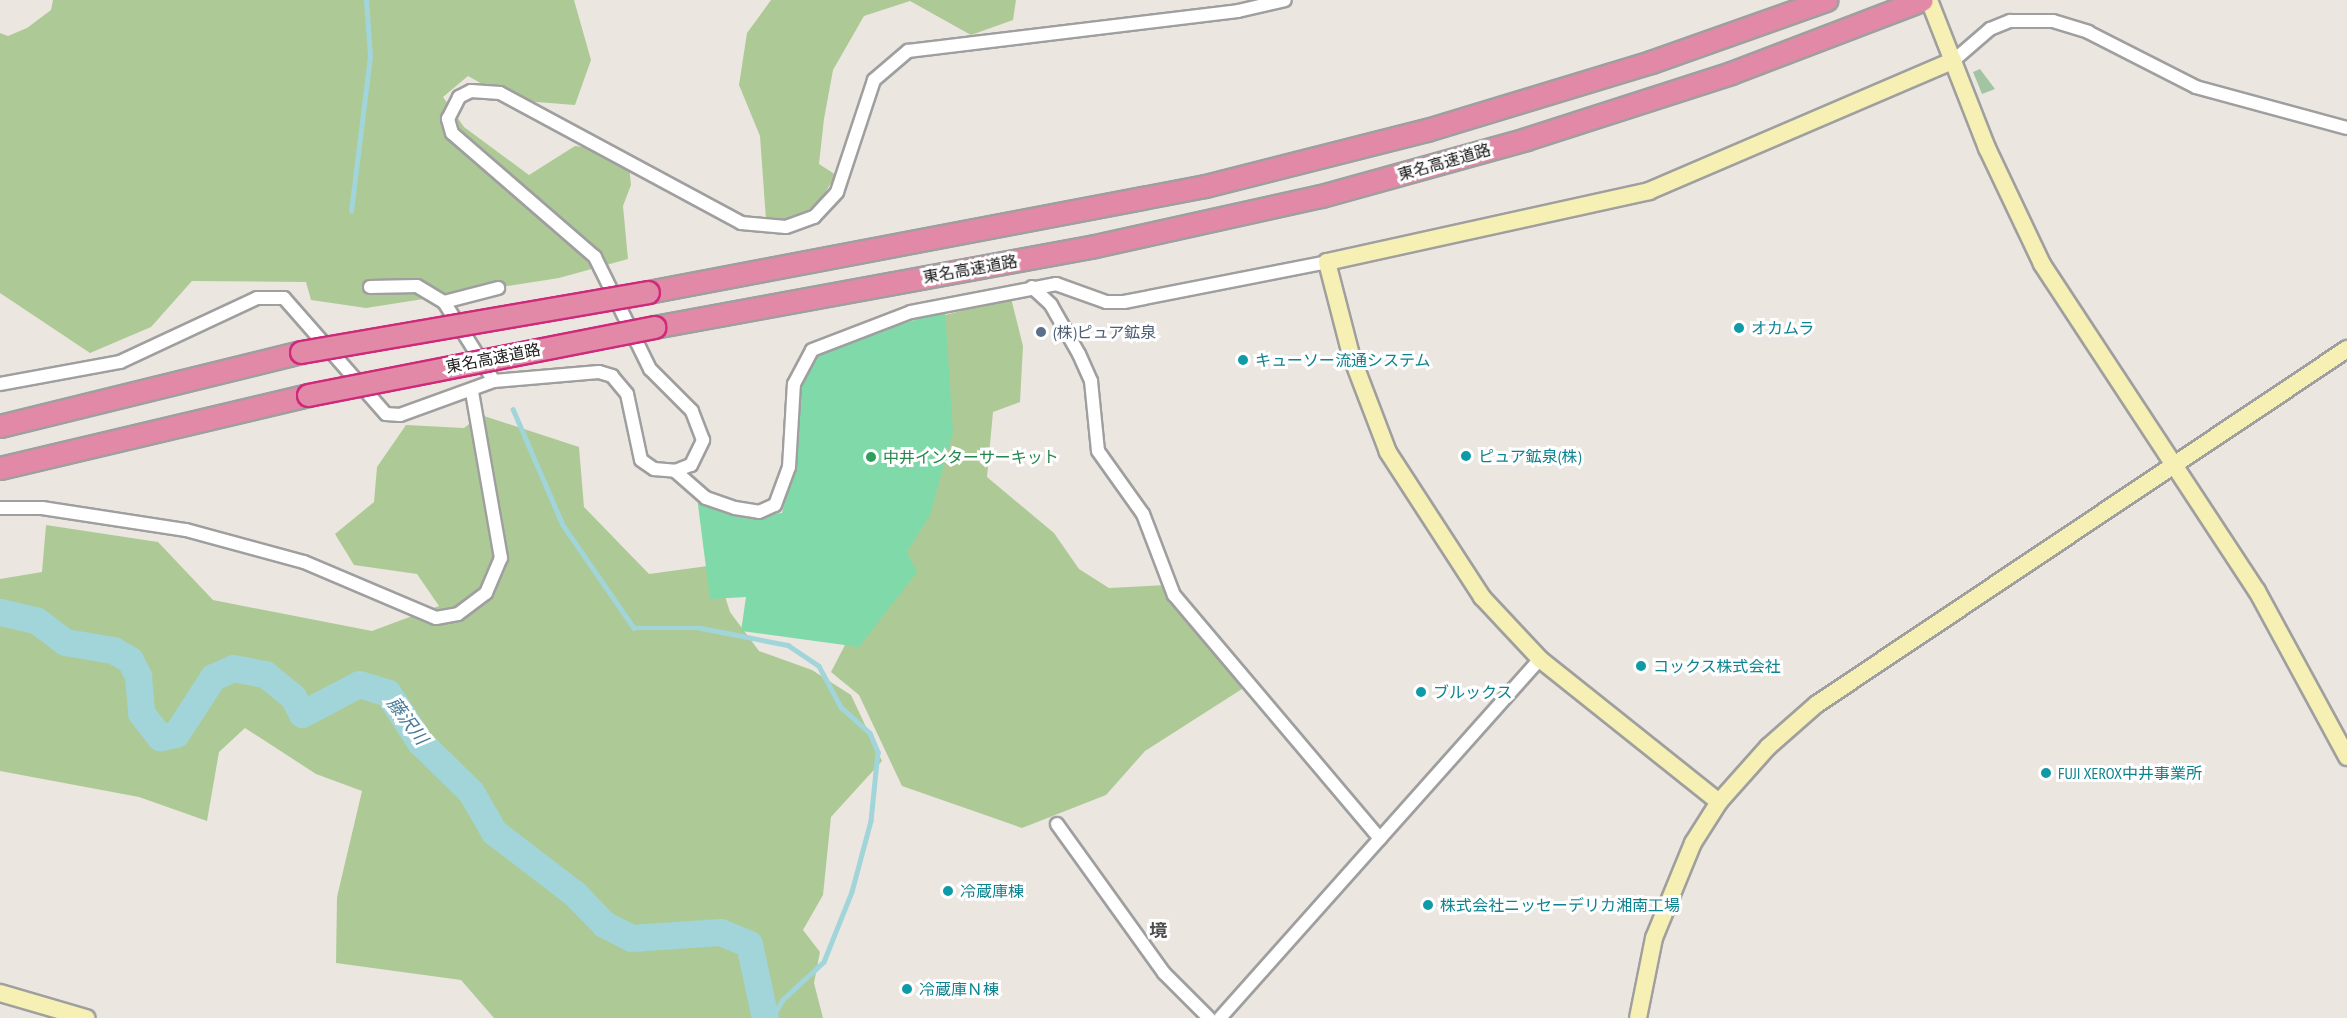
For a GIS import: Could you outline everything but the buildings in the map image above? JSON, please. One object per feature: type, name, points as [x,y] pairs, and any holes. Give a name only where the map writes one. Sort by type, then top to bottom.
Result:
[{"type":"highway","points":[[0,426],[301,352],[648,292],[1205,186],[1427,130],[1618,73],[1826,0]]},
{"type":"highway","name":"東名高速道路","points":[[0,468],[308,394],[654,327],[1095,246],[1321,196],[1526,139],[1731,73],[1922,0]]},
{"type":"street","points":[[0,384],[120,362],[271,296],[297,306],[386,414],[400,415],[472,391],[494,381],[599,372],[612,376],[627,394],[641,460],[654,469],[675,471],[691,465],[703,440],[692,411],[650,369],[595,256],[452,133],[448,119],[459,97],[478,90],[500,93],[741,223],[786,227],[814,217],[837,192],[874,80],[908,51],[1238,11],[1285,0]]},
{"type":"street","points":[[1929,0],[2042,264],[2257,591],[2347,757]]},
{"type":"street","points":[[675,471],[706,498],[735,508],[759,512],[775,505],[789,467],[794,384],[812,350],[911,312],[1056,284],[1106,302],[1124,302],[1327,262],[1649,191],[1953,60],[1990,29],[2010,21],[2053,21],[2088,32],[2196,87],[2347,129]]},
{"type":"street","points":[[1327,262],[1350,355],[1388,452],[1482,597],[1540,659],[1719,802]]},
{"type":"street","points":[[370,287],[417,286],[444,302],[494,381]]},
{"type":"street","points":[[1032,287],[1051,305],[1079,354],[1091,381],[1098,451],[1143,514],[1174,595],[1380,839]]},
{"type":"street","points":[[444,302],[498,288]]},
{"type":"street","points":[[1638,1018],[1658,928],[1694,843],[1719,802],[1768,747],[1817,704],[2347,349]]},
{"type":"street","points":[[0,508],[42,508],[186,530],[304,562],[436,618],[458,614],[486,593],[501,558],[472,391]]},
{"type":"street","points":[[1220,1018],[1540,659]]},
{"type":"street","points":[[1057,824],[1164,973],[1209,1018]]},
{"type":"street","points":[[0,993],[86,1018]]},
{"type":"green space","points":[[53,0],[574,0],[591,60],[575,105],[511,100],[468,76],[443,97],[464,127],[529,175],[575,146],[602,149],[629,165],[631,185],[623,206],[628,259],[559,278],[366,308],[311,300],[306,282],[192,281],[151,327],[90,353],[0,293],[0,33],[8,36],[27,28],[51,10]]},
{"type":"green space","points":[[771,0],[1016,0],[1013,20],[971,35],[910,1],[864,16],[833,70],[824,119],[819,164],[836,175],[818,204],[792,219],[766,220],[760,136],[739,85],[747,33]]},
{"type":"green space","points":[[1980,69],[1995,89],[1982,94],[1973,72]]},
{"type":"green space","points":[[1011,298],[1023,346],[1020,402],[993,412],[987,477],[1054,533],[1079,569],[1109,588],[1167,585],[1242,689],[1145,751],[1106,795],[1022,828],[902,786],[859,695],[831,672],[874,589],[926,320]]},
{"type":"green space","name":"中井インターサーキット","points":[[945,310],[953,432],[930,515],[907,552],[917,572],[859,647],[741,631],[746,597],[710,599],[697,497],[752,516],[782,513],[799,435],[801,386],[821,351]]},
{"type":"green space","points":[[481,415],[579,447],[584,507],[649,574],[715,565],[730,612],[759,651],[812,670],[851,695],[882,761],[831,817],[823,895],[803,930],[820,952],[814,983],[823,1018],[494,1018],[461,980],[336,963],[337,897],[362,791],[316,774],[245,728],[219,752],[207,821],[139,797],[0,771],[0,579],[42,572],[46,525],[158,542],[213,600],[372,631],[439,606],[417,574],[354,565],[335,534],[374,502],[377,467],[406,425],[464,428]]},
{"type":"waterway","points":[[351,211],[370,57],[366,0]]},
{"type":"waterway","points":[[513,409],[563,525],[634,628],[701,628],[788,645],[819,666],[841,707],[870,733],[878,752],[871,821],[852,892],[824,962],[783,1000],[772,1018]]},
{"type":"waterway","name":"藤沢川","points":[[0,612],[36,620],[65,642],[113,650],[130,660],[138,676],[141,713],[160,737],[176,734],[213,677],[233,668],[265,674],[293,697],[302,714],[359,684],[388,693],[420,742],[471,792],[494,832],[575,894],[604,924],[631,938],[720,932],[749,944],[765,1018]]},
{"type":"place","name":"オカムラ","points":[[1739,328]]},
{"type":"place","name":"(株)ピュア鉱泉","points":[[1041,332]]},
{"type":"place","name":"キューソー流通システム","points":[[1243,360]]},
{"type":"place","name":"ピュア鉱泉(株)","points":[[1466,456]]},
{"type":"place","name":"中井インターサーキット","points":[[871,457]]},
{"type":"place","name":"コックス株式会社","points":[[1641,666]]},
{"type":"place","name":"ブルックス","points":[[1421,692]]},
{"type":"place","name":"FUJI XEROX中井事業所","points":[[2046,773]]},
{"type":"place","name":"冷蔵庫棟","points":[[948,891]]},
{"type":"place","name":"株式会社ニッセーデリカ湘南工場","points":[[1428,905]]},
{"type":"place","name":"冷蔵庫Ｎ棟","points":[[907,989]]},
{"type":"district","name":"境","points":[[1158,931]]}]
